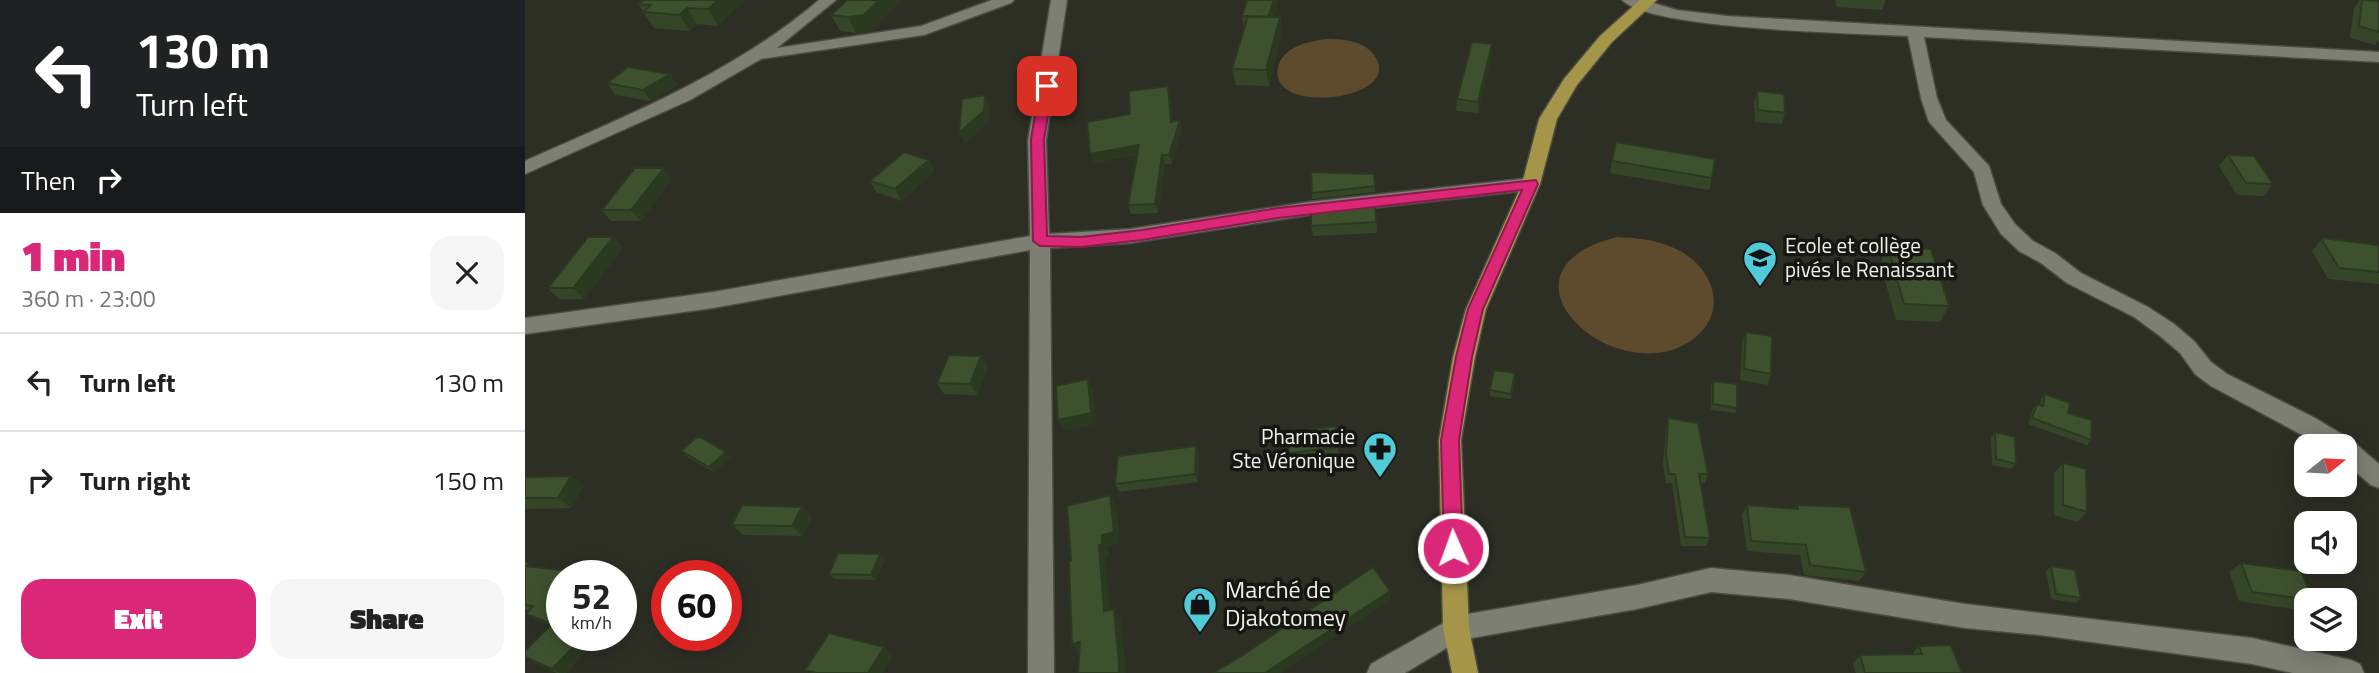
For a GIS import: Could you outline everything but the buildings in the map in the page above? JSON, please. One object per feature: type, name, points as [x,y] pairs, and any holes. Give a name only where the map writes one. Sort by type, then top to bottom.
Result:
[{"type":"main road","points":[[1465,673],[1455,628],[1450,440],[1476,309],[1531,184],[1548,119],[1570,83],[1606,38],[1640,2]]},
{"type":"street","points":[[525,168],[692,90],[759,55],[805,22],[828,0]]},
{"type":"street","points":[[759,55],[924,30],[1006,0]]},
{"type":"street","points":[[1041,673],[1040,241],[1037,139],[1059,0]]},
{"type":"street","points":[[1640,2],[1674,15],[1727,21],[2379,57]]},
{"type":"street","points":[[1915,33],[1929,99],[1938,122],[1983,170],[1991,205],[2008,229],[2027,246],[2074,278],[2141,312],[2167,330],[2186,347],[2203,368],[2219,380],[2322,434]]},
{"type":"street","points":[[525,326],[713,300],[1040,241],[1081,242],[1142,235],[1278,213],[1531,184]]},
{"type":"street","points":[[2357,459],[2379,478]]},
{"type":"street","points":[[1380,673],[1455,628],[1637,597],[1711,580],[1789,587],[1965,616],[2041,623],[2252,651],[2351,673]]},
{"type":"shaded area","points":[[1325,39],[1352,41],[1369,50],[1374,55],[1379,71],[1371,83],[1354,92],[1332,97],[1310,97],[1291,92],[1279,81],[1279,64],[1287,53],[1305,43]]},
{"type":"shaded area","points":[[1617,237],[1650,240],[1669,246],[1684,253],[1706,274],[1712,287],[1712,315],[1705,328],[1692,340],[1661,352],[1629,351],[1599,340],[1575,321],[1561,299],[1561,275],[1578,253]]},
{"type":"place","name":"Ecole et collège pivés le Renaissant","points":[[1760,288]]},
{"type":"place","name":"Pharmacie Ste Véronique","points":[[1380,479]]},
{"type":"place","name":"Marché de Djakotomey","points":[[1200,634]]},
{"type":"route","points":[[1047,86],[1037,139],[1040,241],[1081,242],[1142,235],[1278,213],[1531,184],[1476,309],[1464,357],[1450,440],[1453,548]]}]
